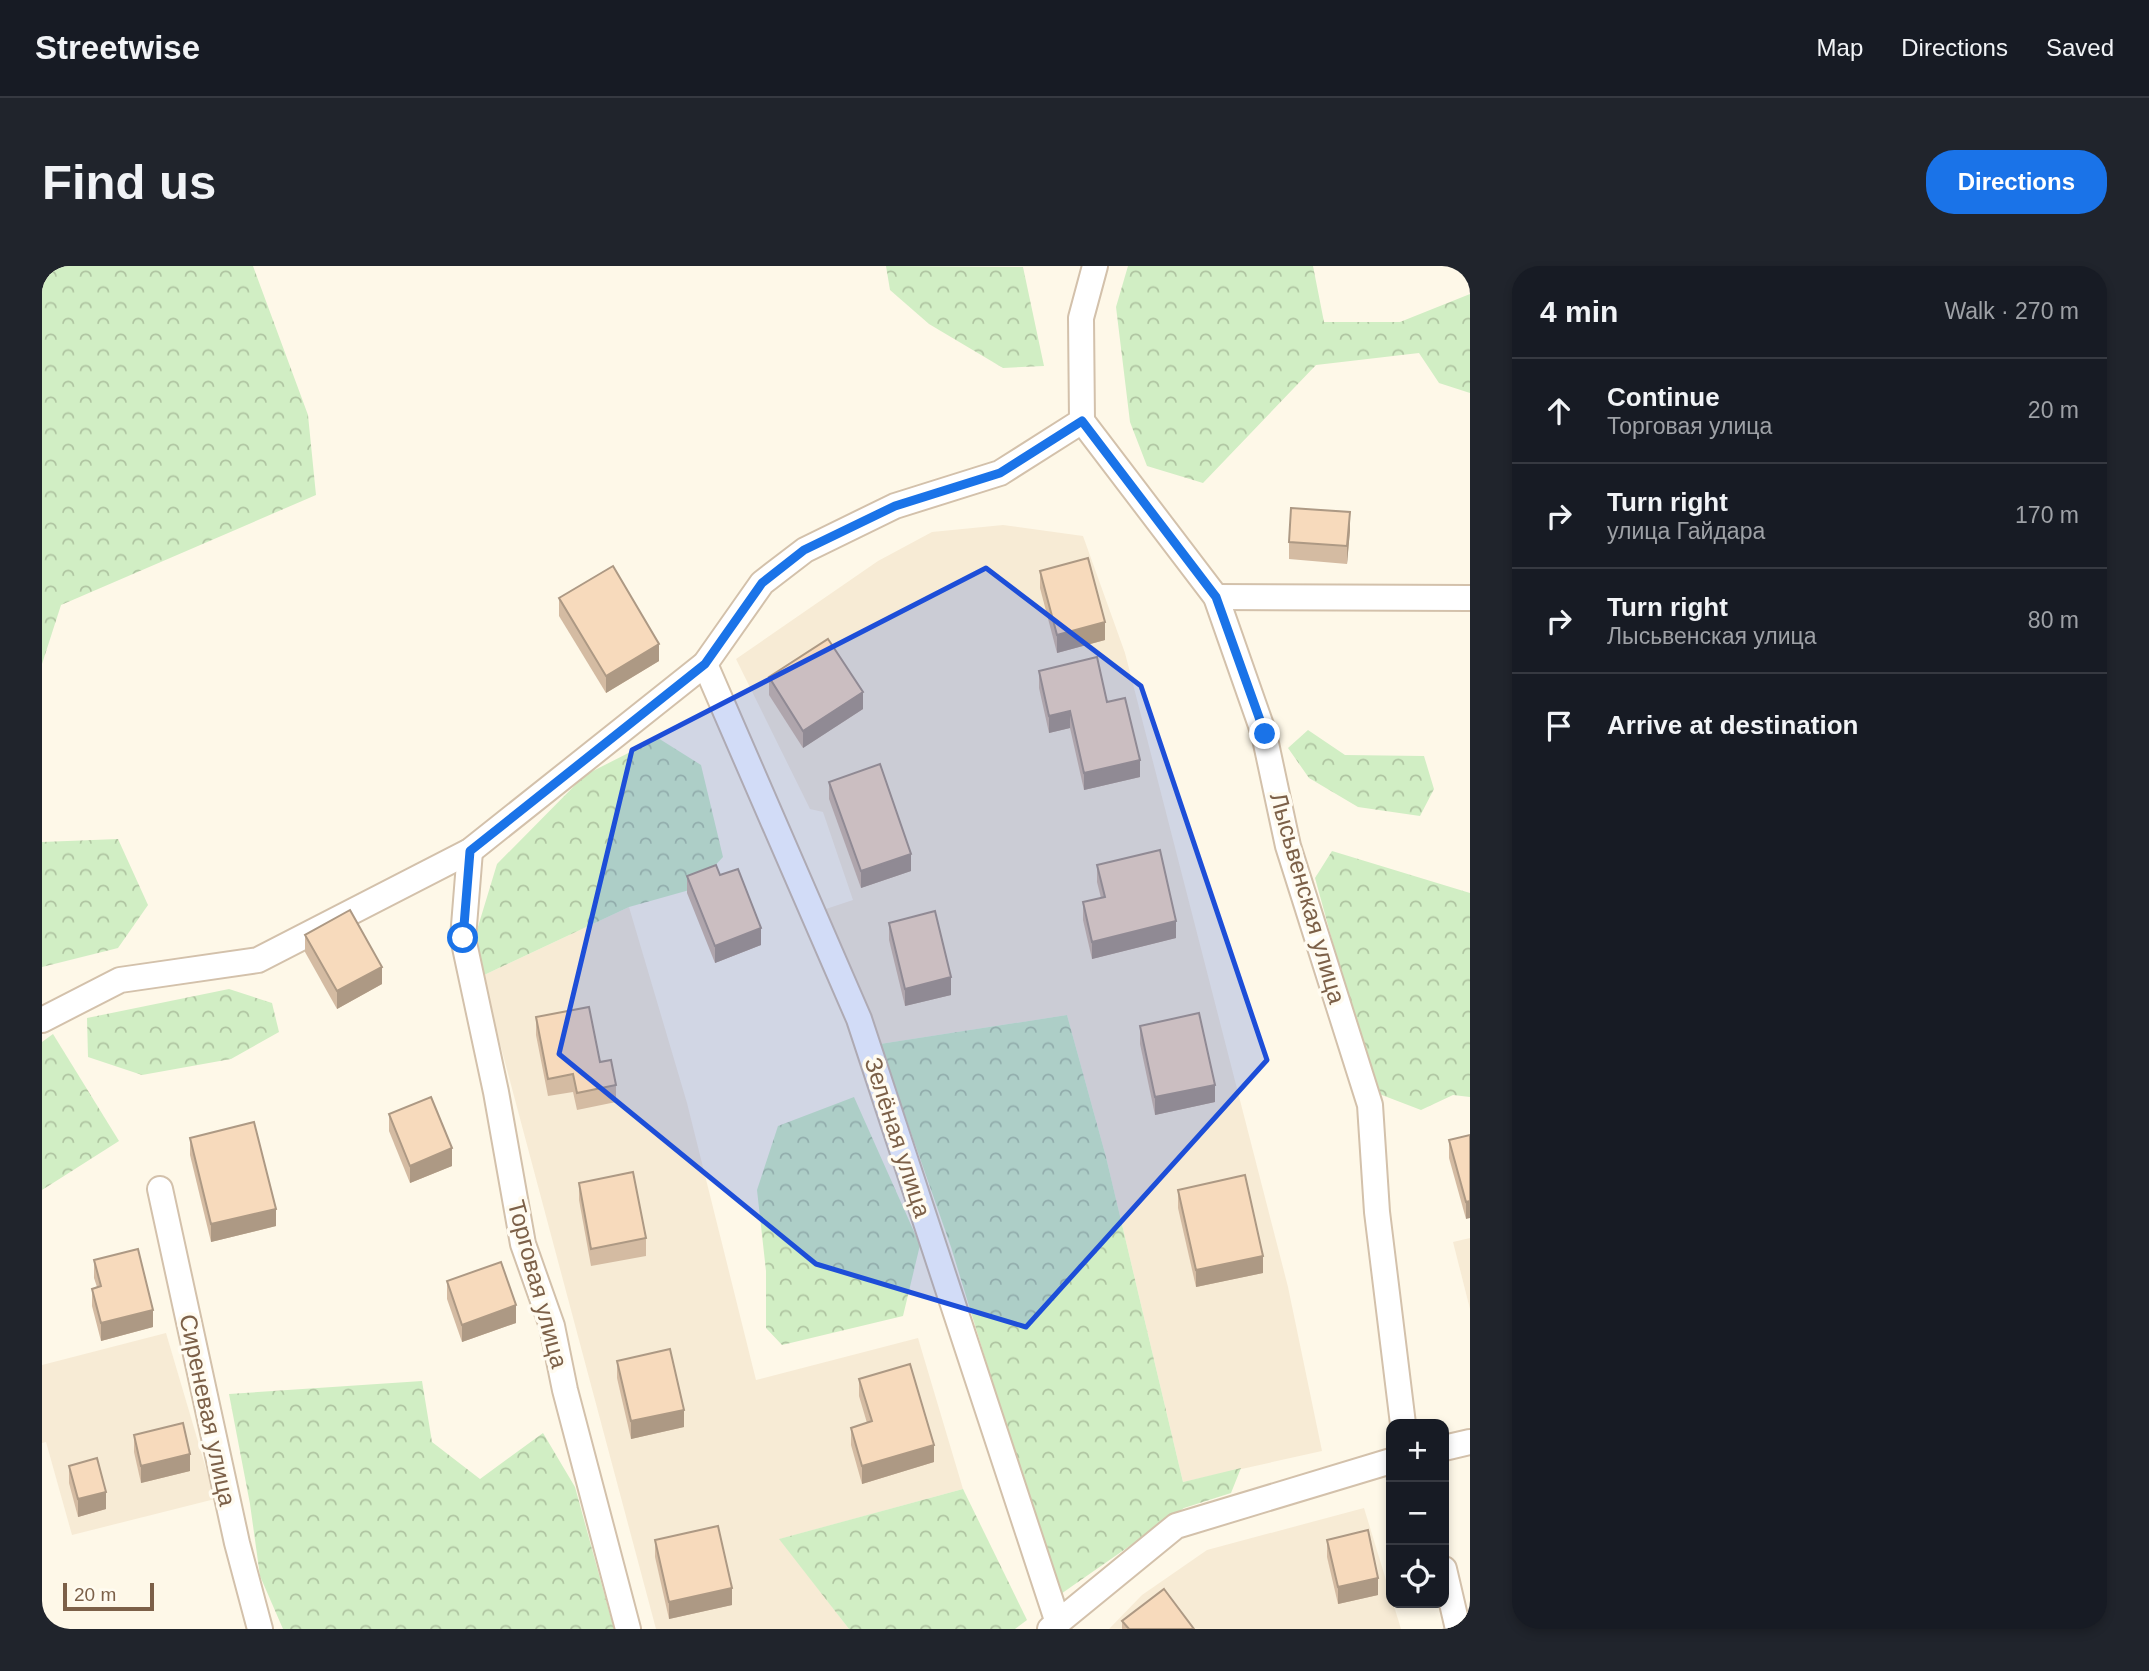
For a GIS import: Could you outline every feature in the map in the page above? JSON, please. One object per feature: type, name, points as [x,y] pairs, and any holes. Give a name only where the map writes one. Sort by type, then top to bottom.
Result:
[{"type":"street","points":[[42,1020],[120,980],[258,960],[470,851],[705,664],[762,583],[804,550],[895,506],[1000,473],[1082,421],[1080,318],[1095,266]]},
{"type":"street","name":"Лысьвенская улица","points":[[1082,421],[1216,597],[1265,734],[1288,846],[1370,1105],[1377,1212],[1402,1419]]},
{"type":"street","points":[[1216,597],[1470,598]]},
{"type":"street","name":"Зелёная улица","points":[[705,664],[859,1019],[1054,1626]]},
{"type":"street","name":"Торговая улица","points":[[470,851],[463,938],[496,1092],[523,1244],[552,1326],[565,1390],[628,1629]]},
{"type":"street","name":"Сиреневая улица","points":[[160,1189],[237,1543],[260,1629]]},
{"type":"street","points":[[1449,1447],[1470,1442]]},
{"type":"street","points":[[1054,1626],[1176,1527],[1386,1463]]},
{"type":"street","points":[[1449,1590],[1458,1629]]},
{"type":"highlighted area","points":[[986,568],[1141,686],[1267,1060],[1026,1327],[816,1264],[559,1054],[632,750]]},
{"type":"shaded area","points":[[1003,525],[1083,536],[1125,653],[1288,1287],[1322,1451],[1183,1482],[1106,1157],[1067,1015],[880,1044],[823,910],[853,900],[823,812],[810,809],[736,659],[878,561],[932,532]]},
{"type":"shaded area","points":[[629,907],[687,1103],[756,1380],[918,1338],[963,1489],[780,1539],[849,1629],[656,1629],[482,976]]},
{"type":"shaded area","points":[[1470,1238],[1470,1309],[1453,1242]]},
{"type":"shaded area","points":[[166,1333],[215,1499],[72,1535],[46,1442],[42,1443],[42,1365]]},
{"type":"shaded area","points":[[1364,1508],[1386,1580],[1386,1608],[1395,1608],[1401,1629],[1109,1629],[1142,1595],[1207,1550]]},
{"type":"green space","points":[[42,266],[253,266],[308,415],[316,495],[61,605],[42,664]]},
{"type":"green space","points":[[886,266],[1023,267],[1044,366],[1003,368],[929,324],[890,290]]},
{"type":"green space","points":[[1128,266],[1313,266],[1324,322],[1400,322],[1470,294],[1470,393],[1439,383],[1419,353],[1316,365],[1203,483],[1147,466],[1130,422],[1116,307]]},
{"type":"green space","points":[[1308,730],[1345,755],[1424,756],[1434,789],[1420,816],[1358,807],[1309,778],[1288,748]]},
{"type":"green space","points":[[658,738],[701,765],[723,857],[693,889],[629,907],[482,976],[477,930],[497,864],[585,775]]},
{"type":"green space","points":[[118,839],[148,905],[118,948],[42,967],[42,842]]},
{"type":"green space","points":[[1332,851],[1470,893],[1470,1097],[1453,1095],[1421,1110],[1374,1092],[1315,878]]},
{"type":"green space","points":[[229,989],[272,1003],[279,1032],[231,1059],[142,1075],[88,1057],[87,1018]]},
{"type":"green space","points":[[1067,1015],[1106,1157],[1183,1482],[1241,1468],[1231,1493],[1184,1508],[1058,1596],[951,1247],[880,1044]]},
{"type":"green space","points":[[53,1034],[119,1141],[42,1190],[42,1042]]},
{"type":"green space","points":[[854,1097],[920,1245],[903,1316],[782,1345],[766,1328],[766,1271],[757,1190],[778,1126]]},
{"type":"green space","points":[[422,1381],[432,1442],[480,1479],[543,1433],[575,1487],[614,1629],[283,1629],[260,1576],[250,1504],[229,1394]]},
{"type":"green space","points":[[963,1489],[1027,1620],[1015,1629],[849,1629],[779,1539]]},
{"type":"building","points":[[1291,508],[1350,512],[1347,546],[1289,542]]},
{"type":"building","points":[[1088,558],[1105,622],[1057,635],[1040,571]]},
{"type":"building","points":[[613,566],[659,644],[606,676],[559,598]]},
{"type":"building","points":[[828,639],[863,692],[803,731],[769,677]]},
{"type":"building","points":[[1097,657],[1107,702],[1125,698],[1140,760],[1084,773],[1070,711],[1049,716],[1039,671]]},
{"type":"building","points":[[880,764],[911,854],[861,871],[829,782]]},
{"type":"building","points":[[1160,850],[1176,921],[1092,942],[1083,902],[1105,897],[1097,865]]},
{"type":"building","points":[[716,865],[720,875],[738,869],[761,928],[715,946],[687,876]]},
{"type":"building","points":[[350,910],[382,967],[337,991],[305,935]]},
{"type":"building","points":[[935,911],[951,977],[905,989],[889,923]]},
{"type":"building","points":[[589,1007],[600,1062],[611,1060],[616,1085],[577,1093],[573,1074],[548,1079],[536,1017]]},
{"type":"building","points":[[1199,1013],[1215,1085],[1155,1097],[1140,1026]]},
{"type":"building","points":[[431,1097],[452,1148],[410,1166],[389,1114]]},
{"type":"building","points":[[254,1122],[276,1209],[211,1224],[190,1138]]},
{"type":"building","points":[[1470,1135],[1470,1201],[1466,1202],[1449,1140]]},
{"type":"building","points":[[633,1172],[646,1238],[591,1249],[579,1183]]},
{"type":"building","points":[[1245,1175],[1263,1256],[1196,1270],[1178,1190]]},
{"type":"building","points":[[138,1249],[153,1310],[101,1323],[92,1289],[101,1286],[94,1260]]},
{"type":"building","points":[[501,1262],[516,1305],[462,1325],[447,1281]]},
{"type":"building","points":[[670,1349],[684,1410],[631,1421],[617,1361]]},
{"type":"building","points":[[910,1364],[934,1445],[862,1466],[851,1428],[872,1421],[859,1379]]},
{"type":"building","points":[[183,1423],[190,1454],[141,1466],[134,1435]]},
{"type":"building","points":[[97,1458],[106,1492],[78,1499],[69,1466]]},
{"type":"building","points":[[718,1526],[732,1588],[669,1602],[655,1540]]},
{"type":"building","points":[[1368,1530],[1378,1578],[1338,1587],[1327,1540]]},
{"type":"building","points":[[1164,1589],[1194,1629],[1129,1629],[1122,1621]]},
{"type":"route","points":[[463,938],[470,851],[705,664],[762,583],[804,550],[895,506],[1000,473],[1082,421],[1216,597],[1265,734]]}]
